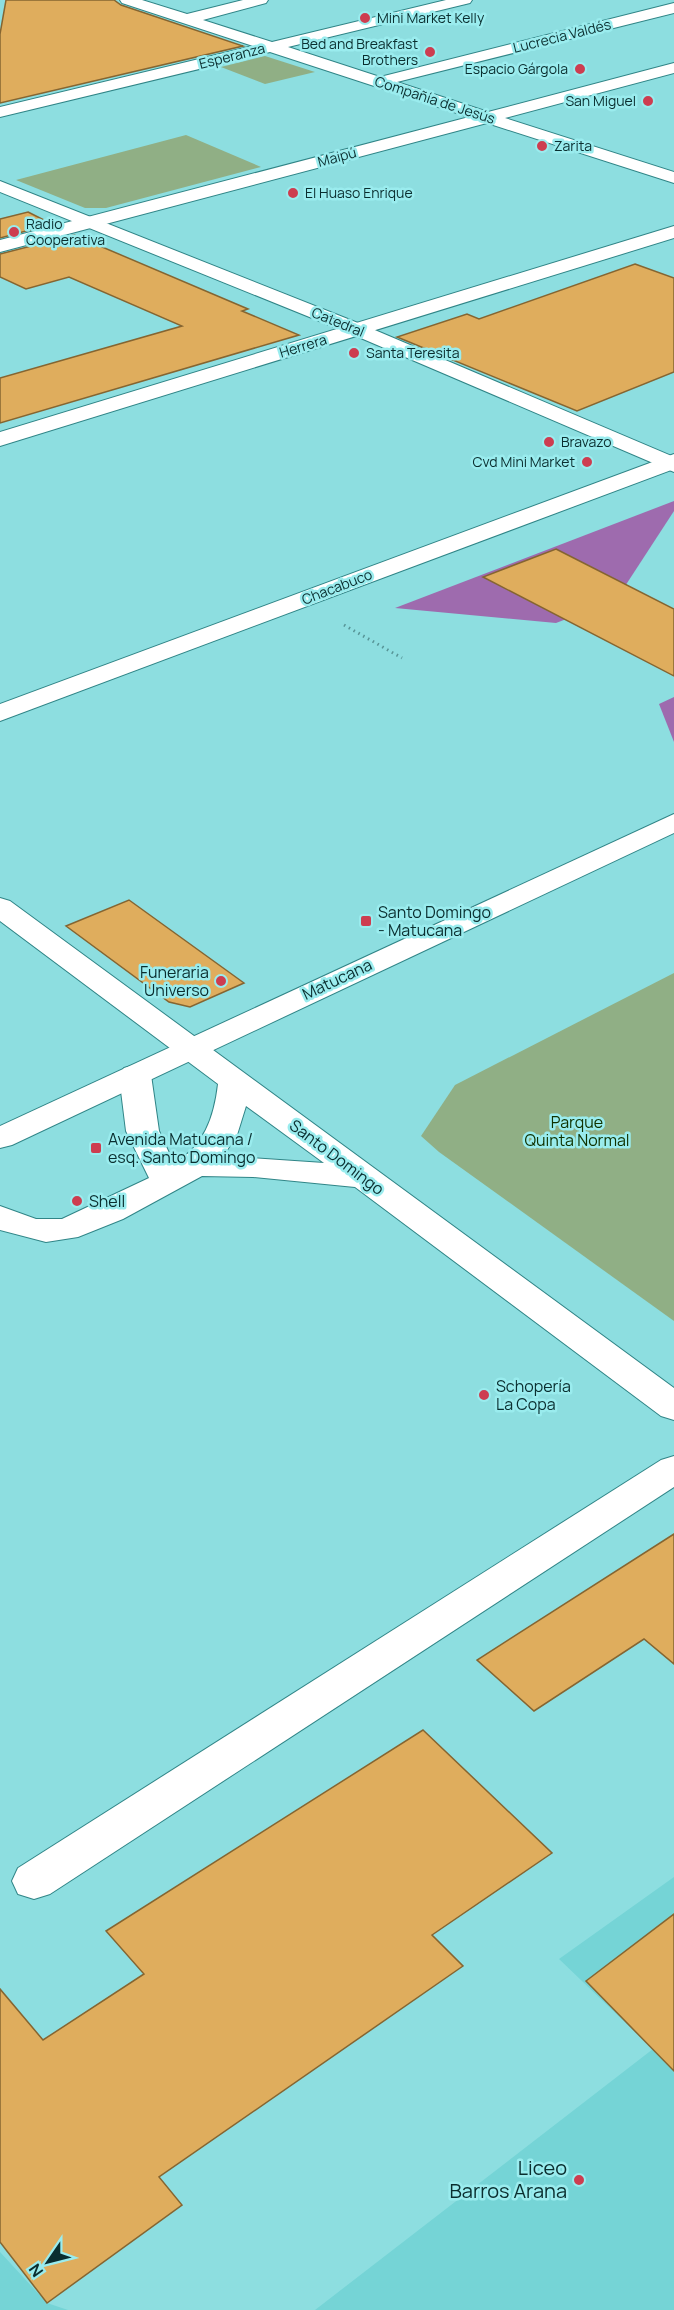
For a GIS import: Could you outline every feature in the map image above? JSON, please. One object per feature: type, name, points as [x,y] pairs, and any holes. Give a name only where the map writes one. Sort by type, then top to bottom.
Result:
[{"type":"street","name":"Compañía de Jesús","points":[[127,0],[674,178]]},
{"type":"street","points":[[187,19],[261,0]]},
{"type":"street","name":"Esperanza","points":[[0,112],[465,0]]},
{"type":"street","name":"Lucrecia Valdés","points":[[379,82],[674,8]]},
{"type":"street","name":"Maipú","points":[[0,246],[674,69]]},
{"type":"street","name":"Catedral","points":[[0,186],[356,329],[672,463]]},
{"type":"street","name":"Herrera","points":[[0,439],[674,231]]},
{"type":"street","name":"Chacabuco","points":[[0,713],[672,463]]},
{"type":"street","name":"Matucana","points":[[0,1138],[674,822]]},
{"type":"street","name":"Santo Domingo","points":[[0,906],[674,1407]]},
{"type":"street","points":[[135,1075],[139,1126],[147,1150],[168,1182]]},
{"type":"street","points":[[0,1217],[23,1227],[53,1231],[86,1221],[197,1166],[219,1139],[231,1110],[234,1081]]},
{"type":"street","points":[[197,1166],[264,1167],[363,1177]]},
{"type":"street","points":[[34,1881],[674,1469]]},
{"type":"path","points":[[344,625],[402,658]]},
{"type":"shaded area","points":[[674,501],[674,511],[616,600],[556,623],[395,608]]},
{"type":"shaded area","points":[[674,697],[674,742],[659,704]]},
{"type":"shaded area","name":"Liceo Barros Arana","points":[[674,1877],[674,2310],[315,2310],[653,2049],[559,1959]]},
{"type":"shaded area","points":[[0,2252],[47,2303],[68,2310],[0,2310]]},
{"type":"green space","points":[[265,56],[315,72],[265,84],[221,67]]},
{"type":"green space","points":[[186,135],[261,167],[106,208],[85,208],[16,180]]},
{"type":"green space","name":"Parque Quinta Normal","points":[[674,973],[674,1321],[439,1152],[421,1136],[455,1085]]},
{"type":"building","points":[[6,0],[114,0],[121,5],[243,46],[0,103],[0,34]]},
{"type":"building","name":"Radio Cooperativa","points":[[28,212],[52,224],[0,238],[0,219]]},
{"type":"building","points":[[74,235],[248,309],[242,311],[299,335],[0,423],[0,378],[182,326],[69,277],[26,289],[0,277],[0,254]]},
{"type":"building","points":[[635,264],[674,278],[674,372],[577,411],[397,337],[467,314],[479,319]]},
{"type":"building","points":[[556,549],[674,609],[674,676],[483,577]]},
{"type":"building","points":[[129,900],[244,983],[190,1007],[169,1002],[66,926]]},
{"type":"building","points":[[674,1534],[674,1664],[644,1639],[534,1711],[477,1660]]},
{"type":"building","points":[[423,1730],[552,1853],[432,1935],[463,1966],[159,2177],[182,2205],[47,2303],[0,2242],[0,1989],[43,2040],[144,1974],[106,1931]]},
{"type":"building","points":[[674,1914],[674,2071],[586,1981]]},
{"type":"place","name":"Mini Market Kelly","points":[[365,18]]},
{"type":"place","name":"Bed and Breakfast Brothers","points":[[430,52]]},
{"type":"place","name":"Espacio Gárgola","points":[[580,69]]},
{"type":"place","name":"San Miguel","points":[[648,101]]},
{"type":"place","name":"Zarita","points":[[542,146]]},
{"type":"place","name":"El Huaso Enrique","points":[[293,193]]},
{"type":"place","name":"Radio Cooperativa","points":[[14,232]]},
{"type":"place","name":"Santa Teresita","points":[[354,353]]},
{"type":"place","name":"Bravazo","points":[[549,442]]},
{"type":"place","name":"Cvd Mini Market","points":[[587,462]]},
{"type":"place","name":"Santo Domingo - Matucana","points":[[366,921]]},
{"type":"place","name":"Funeraria Universo","points":[[221,981]]},
{"type":"place","name":"Avenida Matucana / esq. Santo Domingo","points":[[96,1148]]},
{"type":"place","name":"Shell","points":[[77,1201]]},
{"type":"place","name":"Schopería La Copa","points":[[484,1395]]},
{"type":"place","name":"Liceo Barros Arana","points":[[579,2180]]}]
